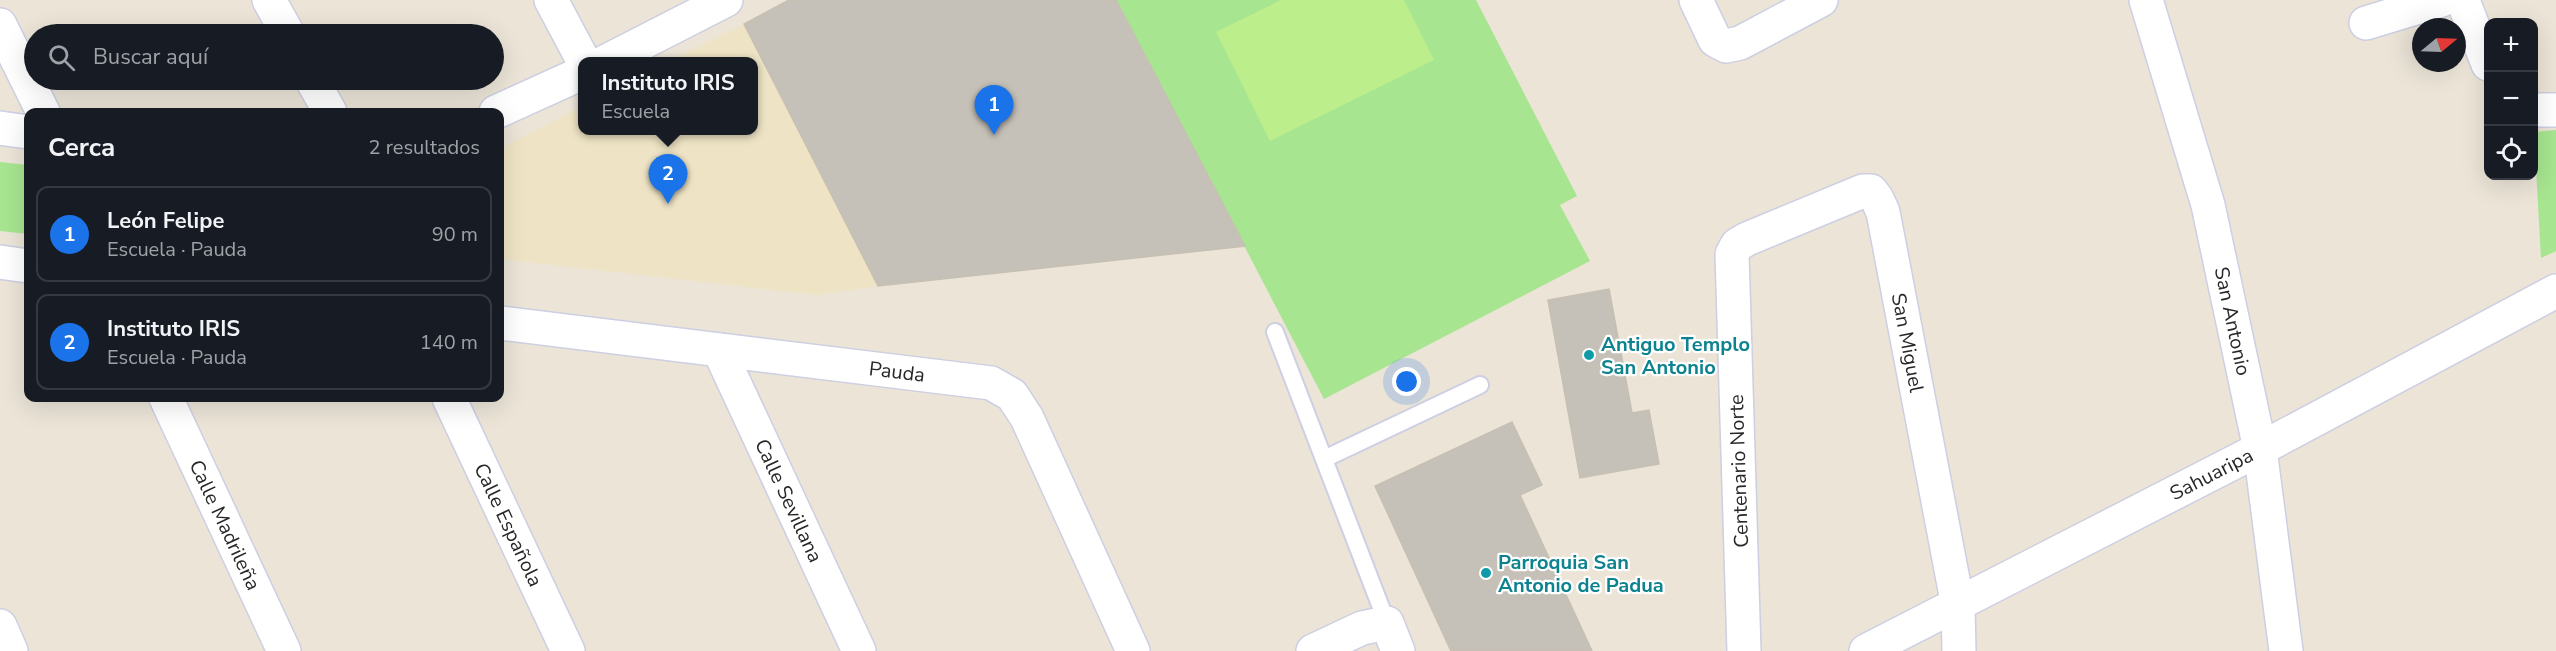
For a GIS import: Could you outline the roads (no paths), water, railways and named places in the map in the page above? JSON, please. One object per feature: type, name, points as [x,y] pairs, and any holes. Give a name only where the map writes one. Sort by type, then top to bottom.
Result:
[{"type":"street","points":[[269,0],[282,24]]},
{"type":"street","points":[[551,0],[581,57]]},
{"type":"street","points":[[615,57],[726,0]]},
{"type":"street","points":[[1695,0],[1715,40],[1726,46],[1740,43],[1821,0]]},
{"type":"street","name":"San Antonio","points":[[2146,0],[2208,205],[2260,449],[2286,651]]},
{"type":"street","points":[[2366,23],[2442,0]]},
{"type":"street","points":[[2461,0],[2484,54]]},
{"type":"street","points":[[0,25],[24,74]]},
{"type":"street","points":[[504,108],[578,75]]},
{"type":"street","points":[[32,90],[41,108]]},
{"type":"street","points":[[318,90],[328,108]]},
{"type":"street","points":[[2538,110],[2556,110]]},
{"type":"street","points":[[0,128],[24,131]]},
{"type":"street","name":"San Miguel","points":[[1732,254],[1737,245],[1747,239],[1863,191],[1871,191],[1877,199],[1882,212],[1958,606],[1959,651]]},
{"type":"street","name":"Centenario Norte","points":[[1732,254],[1744,651]]},
{"type":"street","points":[[0,262],[24,265]]},
{"type":"street","name":"Sahuaripa","points":[[1866,651],[1958,606],[2260,449],[2556,291]]},
{"type":"street","name":"Pauda","points":[[504,323],[991,383],[1012,395],[1027,418],[1133,651]]},
{"type":"street","name":"Calle Sevillana","points":[[719,350],[859,651]]},
{"type":"street","name":"Calle Madrileña","points":[[168,402],[284,651]]},
{"type":"street","name":"Calle Española","points":[[451,402],[568,651]]},
{"type":"street","points":[[0,626],[11,651]]},
{"type":"street","points":[[1313,651],[1362,628],[1392,637]]},
{"type":"lane","points":[[1275,332],[1392,637]]},
{"type":"lane","points":[[1324,459],[1480,386]]},
{"type":"place","name":"León Felipe","points":[[994,135]]},
{"type":"place","name":"Instituto IRIS","points":[[668,204]]},
{"type":"place","name":"Antiguo Templo San Antonio","points":[[1589,355]]},
{"type":"place","name":"Parroquia San Antonio de Padua","points":[[1486,573]]}]
